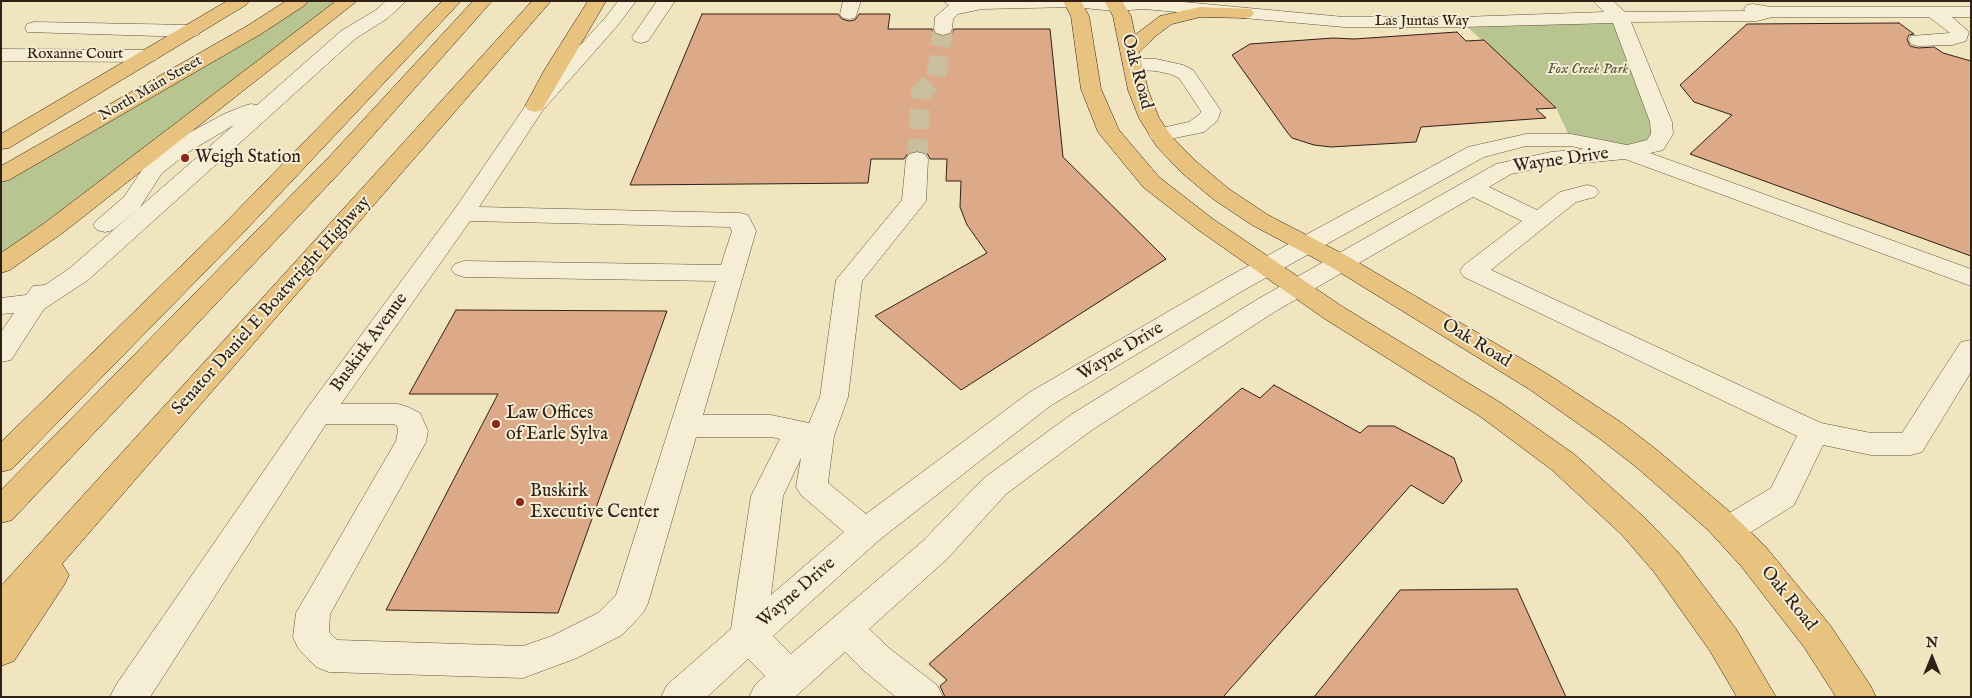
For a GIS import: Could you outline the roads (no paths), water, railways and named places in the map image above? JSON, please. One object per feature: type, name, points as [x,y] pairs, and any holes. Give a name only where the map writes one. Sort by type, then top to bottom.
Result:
[{"type":"main road","name":"North Main Street","points":[[1,143],[240,1]]},
{"type":"main road","name":"North Main Street","points":[[1,175],[254,30],[299,1]]},
{"type":"main road","points":[[3,263],[55,227],[348,1]]},
{"type":"main road","points":[[1,461],[234,228],[452,1]]},
{"type":"main road","points":[[1,511],[344,155],[483,1]]},
{"type":"main road","name":"Senator Daniel E Boatwright Highway","points":[[1,610],[542,1]]},
{"type":"main road","points":[[535,106],[555,69],[597,1]]},
{"type":"main road","points":[[1073,2],[1080,16],[1091,89],[1109,132],[1151,182],[1205,224],[1334,313],[1491,410],[1552,454],[1633,526],[1695,600],[1723,640],[1757,697]]},
{"type":"main road","name":"Oak Road","points":[[1114,4],[1122,16],[1138,90],[1149,118],[1160,135],[1190,168],[1221,194],[1260,220],[1340,262],[1532,378],[1611,431],[1683,488],[1728,530],[1785,594],[1817,636],[1857,697]]},
{"type":"main road","points":[[1131,58],[1146,34],[1166,20],[1200,12],[1245,13]]},
{"type":"main road","points":[[1,650],[109,489]]},
{"type":"street","name":"Buskirk Avenue","points":[[129,697],[318,414],[463,214],[535,106],[612,21],[627,1]]},
{"type":"street","points":[[641,37],[666,1]]},
{"type":"street","name":"Las Juntas Way","points":[[952,1],[979,4],[1073,2],[1144,4],[1344,22],[1462,22],[1611,9],[1712,4],[1747,8],[1971,12]]},
{"type":"street","name":"Las Juntas Way","points":[[1265,1],[1360,10],[1480,8],[1611,9],[1756,16],[1765,7]]},
{"type":"street","points":[[943,29],[944,18],[952,10],[979,4]]},
{"type":"street","points":[[1,353],[36,303],[53,271],[132,202],[154,169],[182,146],[231,118],[273,102],[348,35],[390,8]]},
{"type":"street","points":[[1,314],[93,285],[366,36],[390,8]]},
{"type":"street","points":[[1611,9],[1661,122],[1662,134],[1655,145],[1628,152]]},
{"type":"street","points":[[1918,40],[1959,37],[1960,32],[1933,12]]},
{"type":"street","points":[[34,28],[191,31]]},
{"type":"street","name":"Roxanne Court","points":[[1,55],[149,56]]},
{"type":"street","points":[[1131,58],[1156,66],[1176,69],[1186,74],[1211,111],[1210,117],[1196,127],[1160,135]]},
{"type":"street","name":"Wayne Drive","points":[[680,697],[866,532],[1040,399],[1267,266],[1476,152],[1526,140],[1571,140],[1628,152],[1971,278]]},
{"type":"street","name":"Wayne Drive","points":[[780,687],[935,550],[995,486],[1082,422],[1298,287],[1504,169],[1551,158],[1628,152]]},
{"type":"street","points":[[780,687],[748,636],[766,496],[834,397],[849,280],[914,201],[917,160]]},
{"type":"street","points":[[1471,187],[1539,220]]},
{"type":"street","points":[[1587,192],[1568,197],[1473,271],[1814,432],[1871,444],[1911,444],[1971,349]]},
{"type":"street","points":[[318,414],[398,414],[410,420],[413,431],[411,442],[314,613],[311,637],[329,656],[523,662],[564,647],[610,624],[631,603],[744,231],[740,220],[463,214]]},
{"type":"street","points":[[464,269],[731,273]]},
{"type":"street","points":[[1,306],[36,303]]},
{"type":"street","points":[[684,426],[771,426],[809,434]]},
{"type":"street","points":[[1728,530],[1783,496],[1814,432]]},
{"type":"street","points":[[809,434],[812,487],[866,532]]},
{"type":"street","points":[[846,629],[876,659],[924,697]]},
{"type":"tunnel","points":[[917,159],[921,92],[936,79],[943,29]]},
{"type":"place","name":"Weigh Station","points":[[185,158]]},
{"type":"place","name":"Law Offices of Earle Sylva","points":[[496,424]]},
{"type":"place","name":"Buskirk Executive Center","points":[[520,502]]},
{"type":"park label","name":"Fox Creek Park","points":[[1588,70]]}]
